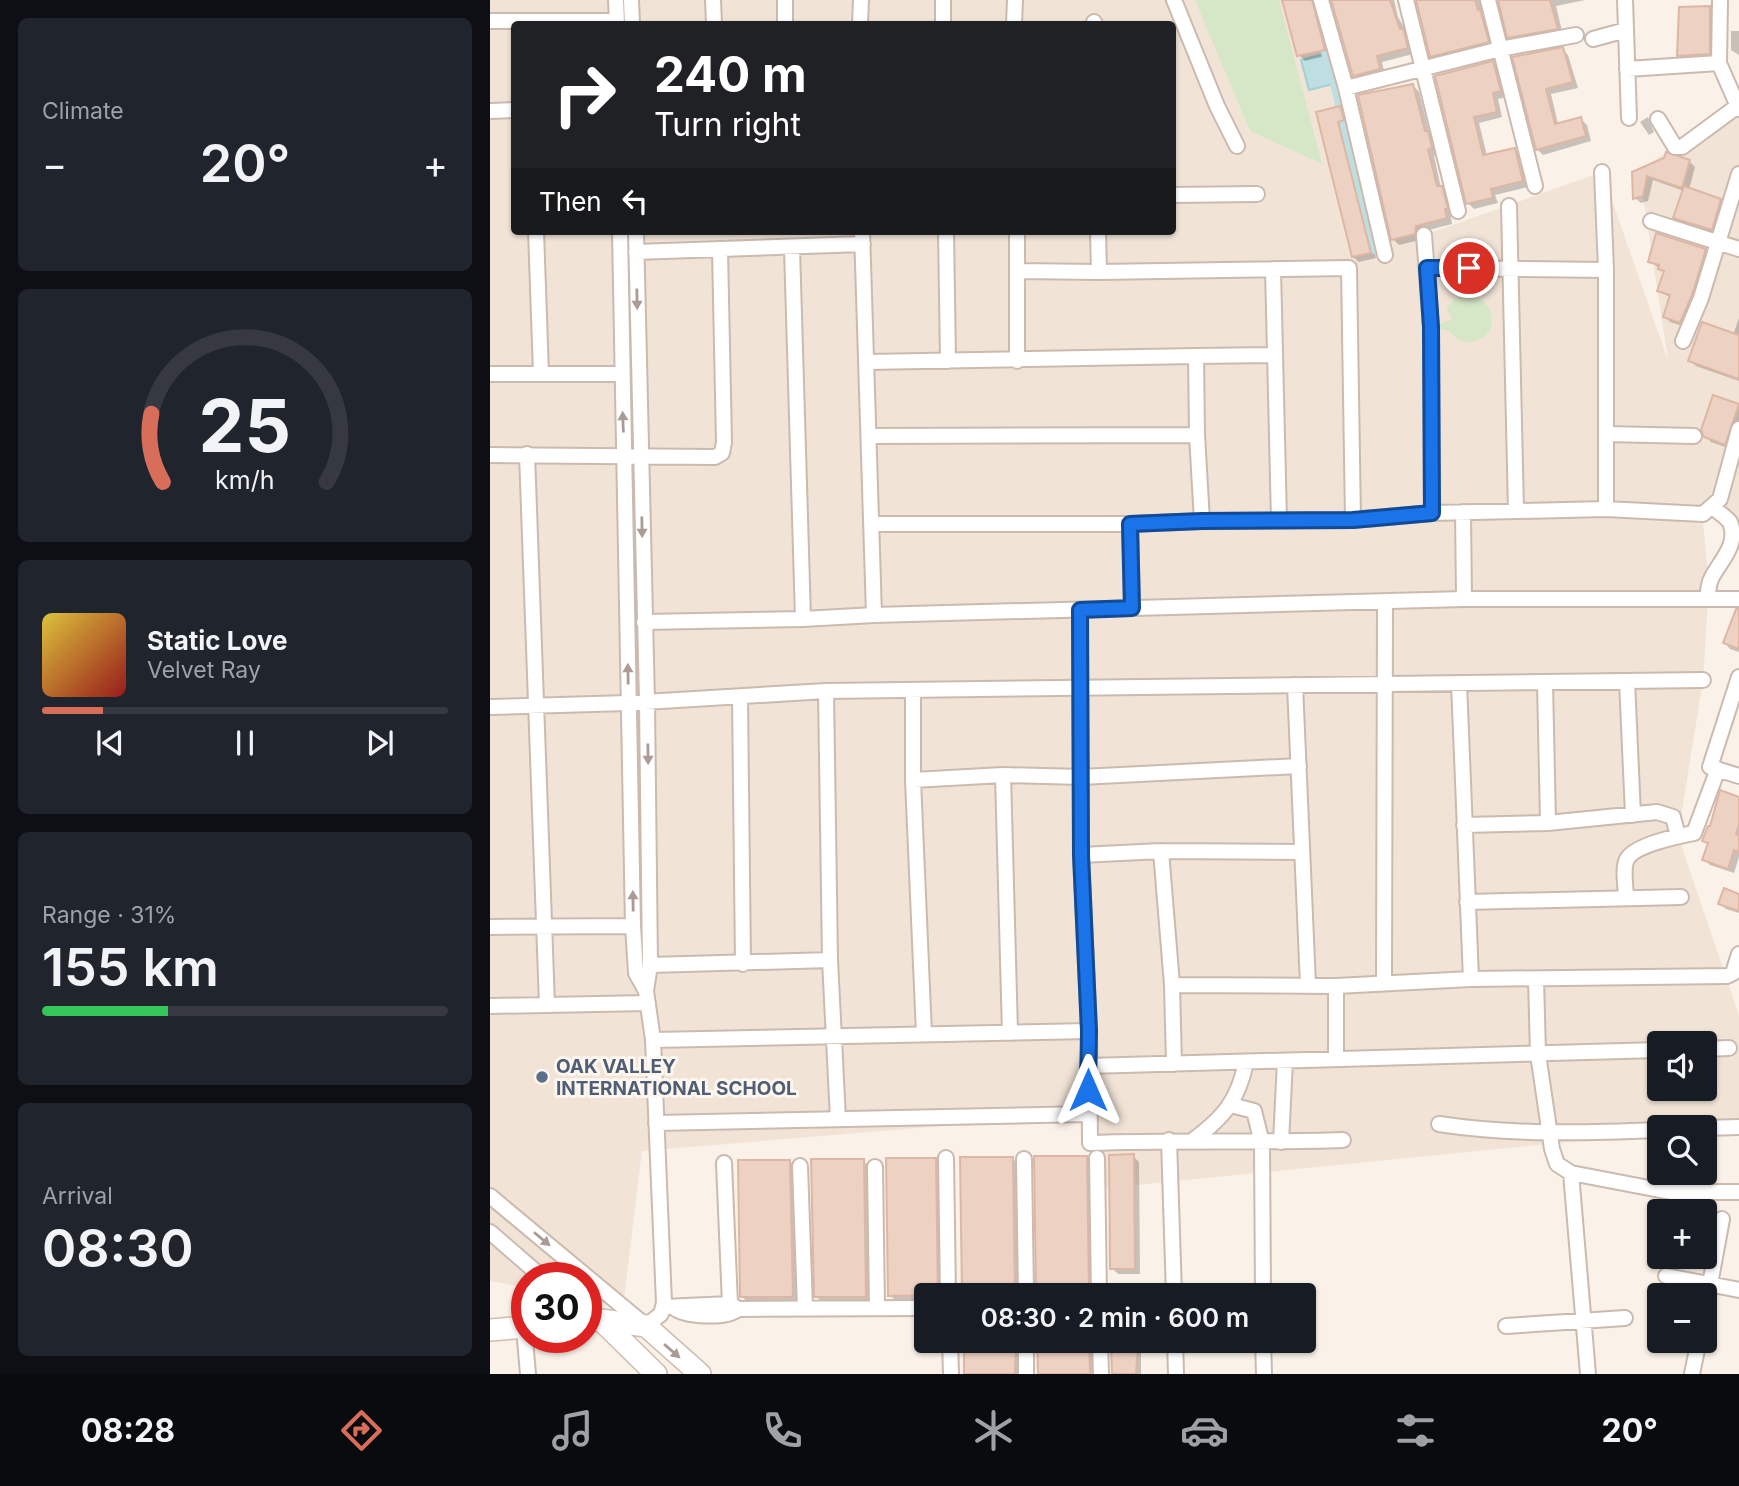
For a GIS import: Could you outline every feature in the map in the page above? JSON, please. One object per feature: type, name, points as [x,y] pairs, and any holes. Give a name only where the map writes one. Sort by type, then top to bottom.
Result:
[{"type":"street","points":[[616,0],[617,21]]},
{"type":"street","points":[[631,0],[632,21]]},
{"type":"street","points":[[713,0],[714,21]]},
{"type":"street","points":[[785,0],[785,21]]},
{"type":"street","points":[[860,21],[861,0]]},
{"type":"street","points":[[943,0],[943,21]]},
{"type":"street","points":[[1014,21],[1015,0]]},
{"type":"street","points":[[1174,0],[1217,106],[1237,146]]},
{"type":"street","points":[[1321,0],[1346,88],[1385,256]]},
{"type":"street","points":[[1405,0],[1458,211]]},
{"type":"street","points":[[1488,0],[1535,186]]},
{"type":"street","points":[[1625,0],[1629,118]]},
{"type":"street","points":[[1658,119],[1675,148],[1682,148],[1738,107],[1719,63],[1720,0]]},
{"type":"street","points":[[490,21],[511,21]]},
{"type":"street","points":[[1594,39],[1626,30]]},
{"type":"street","points":[[1346,88],[1500,49],[1576,35]]},
{"type":"street","points":[[1627,69],[1719,63]]},
{"type":"street","points":[[490,111],[511,110]]},
{"type":"street","points":[[1602,172],[1606,270],[1606,509]]},
{"type":"street","points":[[1682,341],[1701,298],[1739,174]]},
{"type":"street","points":[[1176,195],[1257,194]]},
{"type":"street","points":[[1509,206],[1516,511]]},
{"type":"street","points":[[1651,220],[1739,249]]},
{"type":"street","points":[[536,235],[541,373]]},
{"type":"street","points":[[620,235],[633,926],[636,973],[647,997]]},
{"type":"street","points":[[602,1319],[646,1326],[668,1307],[653,1040],[647,997],[650,965],[647,702],[636,235]]},
{"type":"street","points":[[946,235],[948,361]]},
{"type":"street","points":[[1017,235],[1017,360]]},
{"type":"street","points":[[1098,235],[1099,272]]},
{"type":"street","points":[[1424,235],[1431,327],[1432,513]]},
{"type":"street","points":[[636,252],[792,248],[863,238],[874,615]]},
{"type":"street","points":[[792,248],[803,620]]},
{"type":"street","points":[[490,454],[715,457],[722,453],[724,442],[720,250]]},
{"type":"street","points":[[1018,271],[1349,268],[1353,520]]},
{"type":"street","points":[[1427,268],[1606,270]]},
{"type":"street","points":[[1273,269],[1279,521]]},
{"type":"street","points":[[867,362],[1275,355]]},
{"type":"street","points":[[1196,356],[1202,521]]},
{"type":"street","points":[[490,374],[622,374]]},
{"type":"street","points":[[872,524],[1130,524],[1353,520],[1432,513],[1606,509],[1703,514],[1713,508],[1720,499],[1739,429]]},
{"type":"street","points":[[1606,434],[1694,436]]},
{"type":"street","points":[[869,436],[1197,435]]},
{"type":"street","points":[[527,454],[547,1005]]},
{"type":"street","points":[[1708,599],[1712,577],[1734,549],[1736,541],[1730,522],[1713,508]]},
{"type":"street","points":[[1463,512],[1464,599]]},
{"type":"street","points":[[1130,524],[1132,608]]},
{"type":"street","points":[[644,622],[803,620],[874,615],[1464,599],[1739,599]]},
{"type":"street","points":[[1384,983],[1385,602]]},
{"type":"street","points":[[1080,610],[1081,855],[1089,1031],[1090,1143],[1343,1140]]},
{"type":"street","points":[[1739,677],[1710,767],[1739,776]]},
{"type":"street","points":[[490,707],[628,703],[827,691],[1703,680]]},
{"type":"street","points":[[1627,681],[1633,815]]},
{"type":"street","points":[[1545,682],[1548,823]]},
{"type":"street","points":[[1459,683],[1471,979]]},
{"type":"street","points":[[1295,685],[1308,985]]},
{"type":"street","points":[[912,690],[913,780],[924,1034]]},
{"type":"street","points":[[827,691],[832,1038],[838,1119]]},
{"type":"street","points":[[740,697],[743,964]]},
{"type":"street","points":[[913,780],[1003,775],[1082,777],[1299,766]]},
{"type":"street","points":[[1626,898],[1625,866],[1628,858],[1634,852],[1694,833],[1718,769]]},
{"type":"street","points":[[1003,775],[1010,1033]]},
{"type":"street","points":[[1464,824],[1548,823],[1657,812],[1673,817],[1678,836]]},
{"type":"street","points":[[1081,855],[1161,851],[1302,852]]},
{"type":"street","points":[[1161,851],[1172,985],[1174,1064]]},
{"type":"street","points":[[1467,902],[1681,897]]},
{"type":"street","points":[[490,928],[633,926]]},
{"type":"street","points":[[1172,985],[1336,986],[1471,979],[1727,976],[1733,973],[1739,954]]},
{"type":"street","points":[[650,965],[830,960]]},
{"type":"street","points":[[1536,979],[1538,1054],[1552,1149],[1558,1164],[1571,1173],[1670,1192],[1739,1192]]},
{"type":"street","points":[[1336,986],[1336,1059]]},
{"type":"street","points":[[490,1006],[547,1005],[647,997]]},
{"type":"street","points":[[653,1040],[1089,1031]]},
{"type":"street","points":[[1717,1048],[1728,1048]]},
{"type":"street","points":[[1088,1066],[1647,1050]]},
{"type":"street","points":[[1282,1142],[1285,1061]]},
{"type":"street","points":[[1192,1141],[1231,1105],[1242,1080],[1246,1062]]},
{"type":"street","points":[[1231,1105],[1254,1111],[1262,1143],[1263,1283]]},
{"type":"street","points":[[656,1123],[1088,1114]]},
{"type":"street","points":[[1438,1124],[1472,1129],[1549,1132],[1647,1130]]},
{"type":"street","points":[[1717,1128],[1739,1127]]},
{"type":"street","points":[[1169,1140],[1174,1283]]},
{"type":"street","points":[[946,1158],[948,1283]]},
{"type":"street","points":[[1097,1158],[1099,1283]]},
{"type":"street","points":[[1024,1159],[1026,1283]]},
{"type":"street","points":[[668,1307],[681,1313],[731,1315],[734,1306],[724,1163]]},
{"type":"street","points":[[800,1166],[805,1308]]},
{"type":"street","points":[[874,1167],[877,1308]]},
{"type":"street","points":[[1571,1173],[1588,1374]]},
{"type":"street","points":[[490,1196],[700,1374]]},
{"type":"street","points":[[1712,1283],[1722,1219]]},
{"type":"street","points":[[490,1232],[525,1262]]},
{"type":"street","points":[[1667,1276],[1702,1283]]},
{"type":"street","points":[[1717,1286],[1739,1290]]},
{"type":"street","points":[[734,1306],[914,1308]]},
{"type":"street","points":[[1506,1326],[1625,1318]]},
{"type":"street","points":[[602,1327],[656,1374]]},
{"type":"street","points":[[490,1330],[511,1328]]},
{"type":"street","points":[[527,1353],[528,1374]]},
{"type":"street","points":[[950,1353],[951,1374]]},
{"type":"street","points":[[1026,1353],[1026,1374]]},
{"type":"street","points":[[1100,1353],[1101,1374]]},
{"type":"street","points":[[1175,1353],[1176,1374]]},
{"type":"street","points":[[1264,1353],[1264,1374]]},
{"type":"street","points":[[1692,1374],[1696,1353]]},
{"type":"shaded area","points":[[490,0],[1342,0],[1424,235],[1602,172],[1668,360],[1639,170],[1739,105],[1739,528],[1702,512],[1709,585],[1703,680],[1678,836],[1739,1015],[1739,1125],[1717,1126],[1717,1115],[1647,1115],[1647,1134],[1097,1189],[1088,1114],[642,1151],[623,1307],[602,1303],[602,1262],[511,1262],[511,1285],[490,1281]]},
{"type":"green space","points":[[1195,0],[1279,0],[1322,164],[1250,131]]},
{"type":"green space","points":[[1471,294],[1481,299],[1491,314],[1490,330],[1485,336],[1477,341],[1464,342],[1448,331],[1431,327],[1453,319],[1446,309],[1457,298]]},
{"type":"water","points":[[1324,54],[1333,84],[1309,90],[1301,60]]},
{"type":"building","points":[[1282,0],[1312,0],[1325,50],[1297,56]]},
{"type":"building","points":[[1331,0],[1390,0],[1400,29],[1403,28],[1408,48],[1377,56],[1380,69],[1353,76]]},
{"type":"building","points":[[1416,0],[1475,0],[1489,42],[1430,57]]},
{"type":"building","points":[[1498,0],[1550,0],[1558,29],[1507,38]]},
{"type":"building","points":[[1710,6],[1710,54],[1677,56],[1679,7]]},
{"type":"building","points":[[1563,47],[1573,82],[1546,89],[1555,124],[1581,117],[1586,136],[1536,150],[1512,57]]},
{"type":"building","points":[[1493,61],[1501,91],[1493,93],[1497,112],[1474,117],[1483,155],[1515,148],[1523,181],[1491,189],[1493,198],[1466,204],[1435,76]]},
{"type":"building","points":[[1413,84],[1432,147],[1428,150],[1437,186],[1442,186],[1448,209],[1445,209],[1447,218],[1416,226],[1415,234],[1391,240],[1358,95]]},
{"type":"building","points":[[1340,106],[1344,120],[1338,122],[1371,253],[1352,257],[1316,112]]},
{"type":"building","points":[[1666,152],[1690,160],[1682,188],[1647,176],[1643,196],[1633,199],[1632,172],[1664,158]]},
{"type":"building","points":[[1684,186],[1721,199],[1712,230],[1673,218]]},
{"type":"building","points":[[1656,233],[1706,249],[1680,323],[1663,317],[1670,295],[1657,291],[1664,271],[1658,269],[1659,265],[1648,262]]},
{"type":"building","points":[[1702,322],[1739,335],[1739,379],[1688,361]]},
{"type":"building","points":[[1713,395],[1739,404],[1725,445],[1704,437],[1701,430]]},
{"type":"building","points":[[1736,609],[1739,609],[1739,649],[1723,643]]},
{"type":"building","points":[[1720,790],[1739,797],[1739,825],[1736,834],[1739,835],[1739,852],[1734,850],[1728,869],[1702,860],[1708,843],[1702,841],[1710,826]]},
{"type":"building","points":[[1724,888],[1739,894],[1739,911],[1718,904]]},
{"type":"building","points":[[1134,1154],[1135,1269],[1110,1269],[1109,1155]]},
{"type":"building","points":[[1034,1156],[1087,1156],[1089,1283],[1036,1283]]},
{"type":"building","points":[[960,1157],[1013,1157],[1015,1283],[962,1283]]},
{"type":"building","points":[[886,1158],[936,1158],[938,1283],[914,1283],[914,1295],[888,1296]]},
{"type":"building","points":[[811,1159],[864,1159],[866,1297],[814,1297]]},
{"type":"building","points":[[738,1160],[790,1160],[793,1297],[740,1297]]},
{"type":"building","points":[[964,1353],[1016,1353],[1015,1374],[964,1374]]},
{"type":"building","points":[[1037,1353],[1089,1353],[1090,1374],[1038,1374]]},
{"type":"building","points":[[1111,1353],[1137,1353],[1136,1374],[1112,1374]]},
{"type":"waterway","points":[[1313,0],[1339,91],[1375,247]]},
{"type":"place","name":"OAK VALLEY INTERNATIONAL SCHOOL","points":[[542,1077]]},
{"type":"route","points":[[1088,1090],[1089,1031],[1081,855],[1080,610],[1132,608],[1130,524],[1353,520],[1432,513],[1431,327],[1427,268],[1469,268]]}]
